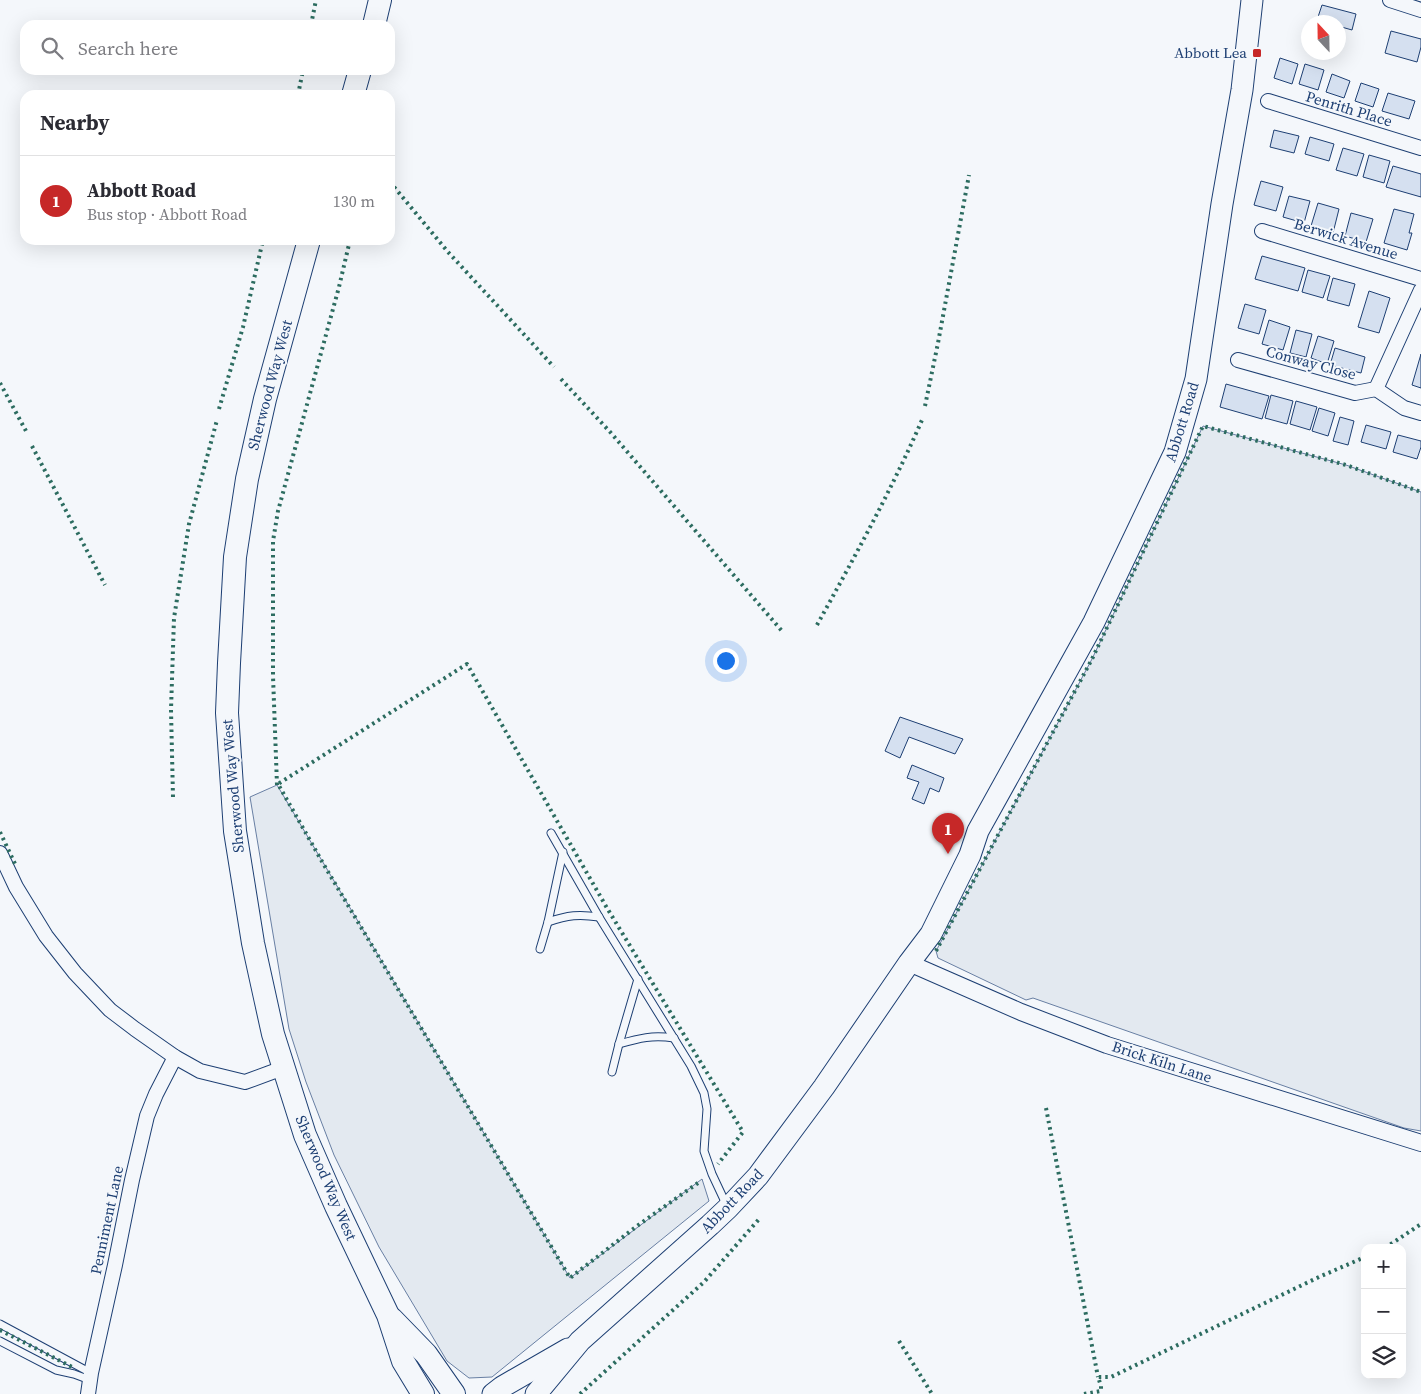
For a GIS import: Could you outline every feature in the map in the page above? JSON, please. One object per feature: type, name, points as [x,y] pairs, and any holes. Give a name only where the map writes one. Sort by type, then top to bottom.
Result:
[{"type":"highway","points":[[375,20],[380,0]]},
{"type":"highway","points":[[354,90],[359,75]]},
{"type":"highway","name":"Sherwood Way West","points":[[308,245],[265,399],[247,479],[235,557],[228,713],[235,831],[253,942],[273,1034],[305,1135],[336,1206],[388,1315],[403,1361],[423,1394]]},
{"type":"highway","name":"Sherwood Way West","points":[[388,1315],[426,1354],[454,1394]]},
{"type":"main road","name":"Abbott Road","points":[[536,1394],[580,1341],[728,1208],[758,1176],[824,1087],[909,963],[917,927],[960,852],[978,832],[1094,622],[1175,452],[1197,370],[1222,204],[1242,90],[1252,0]]},
{"type":"main road","name":"Abbott Road","points":[[493,1394],[580,1341]]},
{"type":"street","points":[[1390,0],[1421,10]]},
{"type":"street","name":"Penrith Place","points":[[1268,101],[1421,148]]},
{"type":"street","name":"Berwick Avenue","points":[[1262,231],[1421,279]]},
{"type":"street","points":[[1421,290],[1376,388],[1404,408],[1421,413]]},
{"type":"street","name":"Conway Close","points":[[1238,360],[1355,393],[1376,388]]},
{"type":"street","points":[[0,854],[16,887],[46,936],[75,973],[110,1010],[175,1057],[200,1071],[245,1082],[283,1068]]},
{"type":"street","name":"Brick Kiln Lane","points":[[909,963],[1021,1012],[1107,1045],[1421,1143]]},
{"type":"street","name":"Penniment Lane","points":[[88,1394],[90,1376],[147,1116],[175,1057]]},
{"type":"lane","points":[[551,833],[599,916],[691,1066],[704,1093],[706,1109],[704,1151],[712,1174],[728,1208]]},
{"type":"lane","points":[[540,949],[548,922],[563,852]]},
{"type":"lane","points":[[548,922],[564,916],[599,916]]},
{"type":"lane","points":[[612,1072],[638,979]]},
{"type":"lane","points":[[619,1044],[640,1038],[658,1036],[674,1038]]},
{"type":"lane","points":[[0,1324],[90,1376]]},
{"type":"lane","points":[[0,1341],[56,1370],[90,1376]]},
{"type":"shaded area","points":[[1203,426],[1346,465],[1421,492],[1421,1131],[1404,1128],[1033,998],[1026,1000],[938,958],[936,951],[1092,659]]},
{"type":"shaded area","points":[[277,785],[570,1278],[702,1179],[709,1201],[492,1377],[469,1378],[447,1361],[379,1247],[334,1155],[306,1082],[289,1029],[250,797]]},
{"type":"building","points":[[1322,5],[1356,14],[1352,30],[1346,28],[1346,15],[1319,15]]},
{"type":"building","points":[[1391,31],[1421,39],[1417,62],[1385,53]]},
{"type":"building","points":[[1280,58],[1298,64],[1292,84],[1274,78]]},
{"type":"building","points":[[1305,64],[1324,70],[1318,90],[1299,84]]},
{"type":"building","points":[[1332,74],[1350,81],[1344,98],[1326,92]]},
{"type":"building","points":[[1361,83],[1379,89],[1373,107],[1355,101]]},
{"type":"building","points":[[1388,93],[1415,101],[1409,119],[1382,111]]},
{"type":"building","points":[[1274,130],[1299,136],[1294,153],[1270,147]]},
{"type":"building","points":[[1310,137],[1334,144],[1329,161],[1305,154]]},
{"type":"building","points":[[1343,148],[1364,154],[1357,176],[1336,170]]},
{"type":"building","points":[[1369,155],[1390,161],[1384,183],[1363,177]]},
{"type":"building","points":[[1393,166],[1421,174],[1421,197],[1386,187]]},
{"type":"building","points":[[1261,181],[1283,187],[1276,211],[1254,205]]},
{"type":"building","points":[[1289,196],[1310,201],[1304,223],[1283,217]]},
{"type":"building","points":[[1318,203],[1339,209],[1333,233],[1311,226]]},
{"type":"building","points":[[1394,209],[1414,214],[1409,233],[1412,233],[1407,250],[1384,243]]},
{"type":"building","points":[[1351,213],[1373,219],[1366,242],[1345,236]]},
{"type":"building","points":[[1262,256],[1305,268],[1298,291],[1255,279]]},
{"type":"building","points":[[1308,270],[1330,276],[1323,298],[1302,292]]},
{"type":"building","points":[[1333,278],[1355,284],[1349,306],[1327,300]]},
{"type":"building","points":[[1369,291],[1390,298],[1379,333],[1358,327]]},
{"type":"building","points":[[1245,304],[1266,310],[1259,334],[1238,328]]},
{"type":"building","points":[[1269,320],[1290,327],[1283,350],[1262,344]]},
{"type":"building","points":[[1296,330],[1312,334],[1306,357],[1290,353]]},
{"type":"building","points":[[1318,336],[1334,341],[1327,364],[1311,358]]},
{"type":"building","points":[[1335,348],[1365,357],[1361,373],[1330,365]]},
{"type":"building","points":[[1421,354],[1421,388],[1412,385]]},
{"type":"building","points":[[1226,384],[1269,396],[1262,419],[1220,407]]},
{"type":"building","points":[[1271,395],[1293,401],[1287,424],[1265,418]]},
{"type":"building","points":[[1296,401],[1317,407],[1310,430],[1290,424]]},
{"type":"building","points":[[1319,408],[1335,413],[1328,436],[1312,431]]},
{"type":"building","points":[[1340,417],[1354,421],[1348,445],[1333,441]]},
{"type":"building","points":[[1366,425],[1391,432],[1386,449],[1361,442]]},
{"type":"building","points":[[1398,435],[1421,441],[1417,459],[1393,452]]},
{"type":"building","points":[[900,717],[963,739],[955,754],[909,737],[900,758],[885,751]]},
{"type":"building","points":[[912,765],[944,778],[939,792],[930,788],[924,804],[912,799],[919,782],[907,778]]},
{"type":"hedge","points":[[312,20],[316,0]]},
{"type":"hedge","points":[[299,90],[302,75]]},
{"type":"hedge","points":[[925,406],[969,175]]},
{"type":"hedge","points":[[395,188],[448,252],[554,367]]},
{"type":"hedge","points":[[219,409],[243,327],[262,245]]},
{"type":"hedge","points":[[277,785],[273,676],[273,541],[278,511],[349,245]]},
{"type":"hedge","points":[[561,379],[611,433],[782,631]]},
{"type":"hedge","points":[[0,383],[26,431]]},
{"type":"hedge","points":[[173,797],[171,710],[174,618],[189,524],[217,420]]},
{"type":"hedge","points":[[817,625],[885,498],[922,420]]},
{"type":"hedge","points":[[936,951],[1092,659],[1203,426],[1346,465],[1421,492]]},
{"type":"hedge","points":[[32,446],[105,585]]},
{"type":"hedge","points":[[698,1183],[637,1226],[570,1278],[324,865],[278,784],[467,664],[607,908],[743,1132],[718,1164]]},
{"type":"hedge","points":[[0,832],[16,866]]},
{"type":"hedge","points":[[1046,1108],[1098,1377]]},
{"type":"hedge","points":[[580,1394],[704,1282],[760,1218]]},
{"type":"hedge","points":[[1391,1244],[1421,1224]]},
{"type":"hedge","points":[[1084,1394],[1101,1391],[1098,1377],[1111,1377],[1361,1259]]},
{"type":"hedge","points":[[0,1330],[74,1368]]},
{"type":"hedge","points":[[899,1341],[932,1394]]},
{"type":"place","name":"Abbott Lea","points":[[1257,53]]},
{"type":"place","name":"Abbott Road","points":[[948,854]]}]
